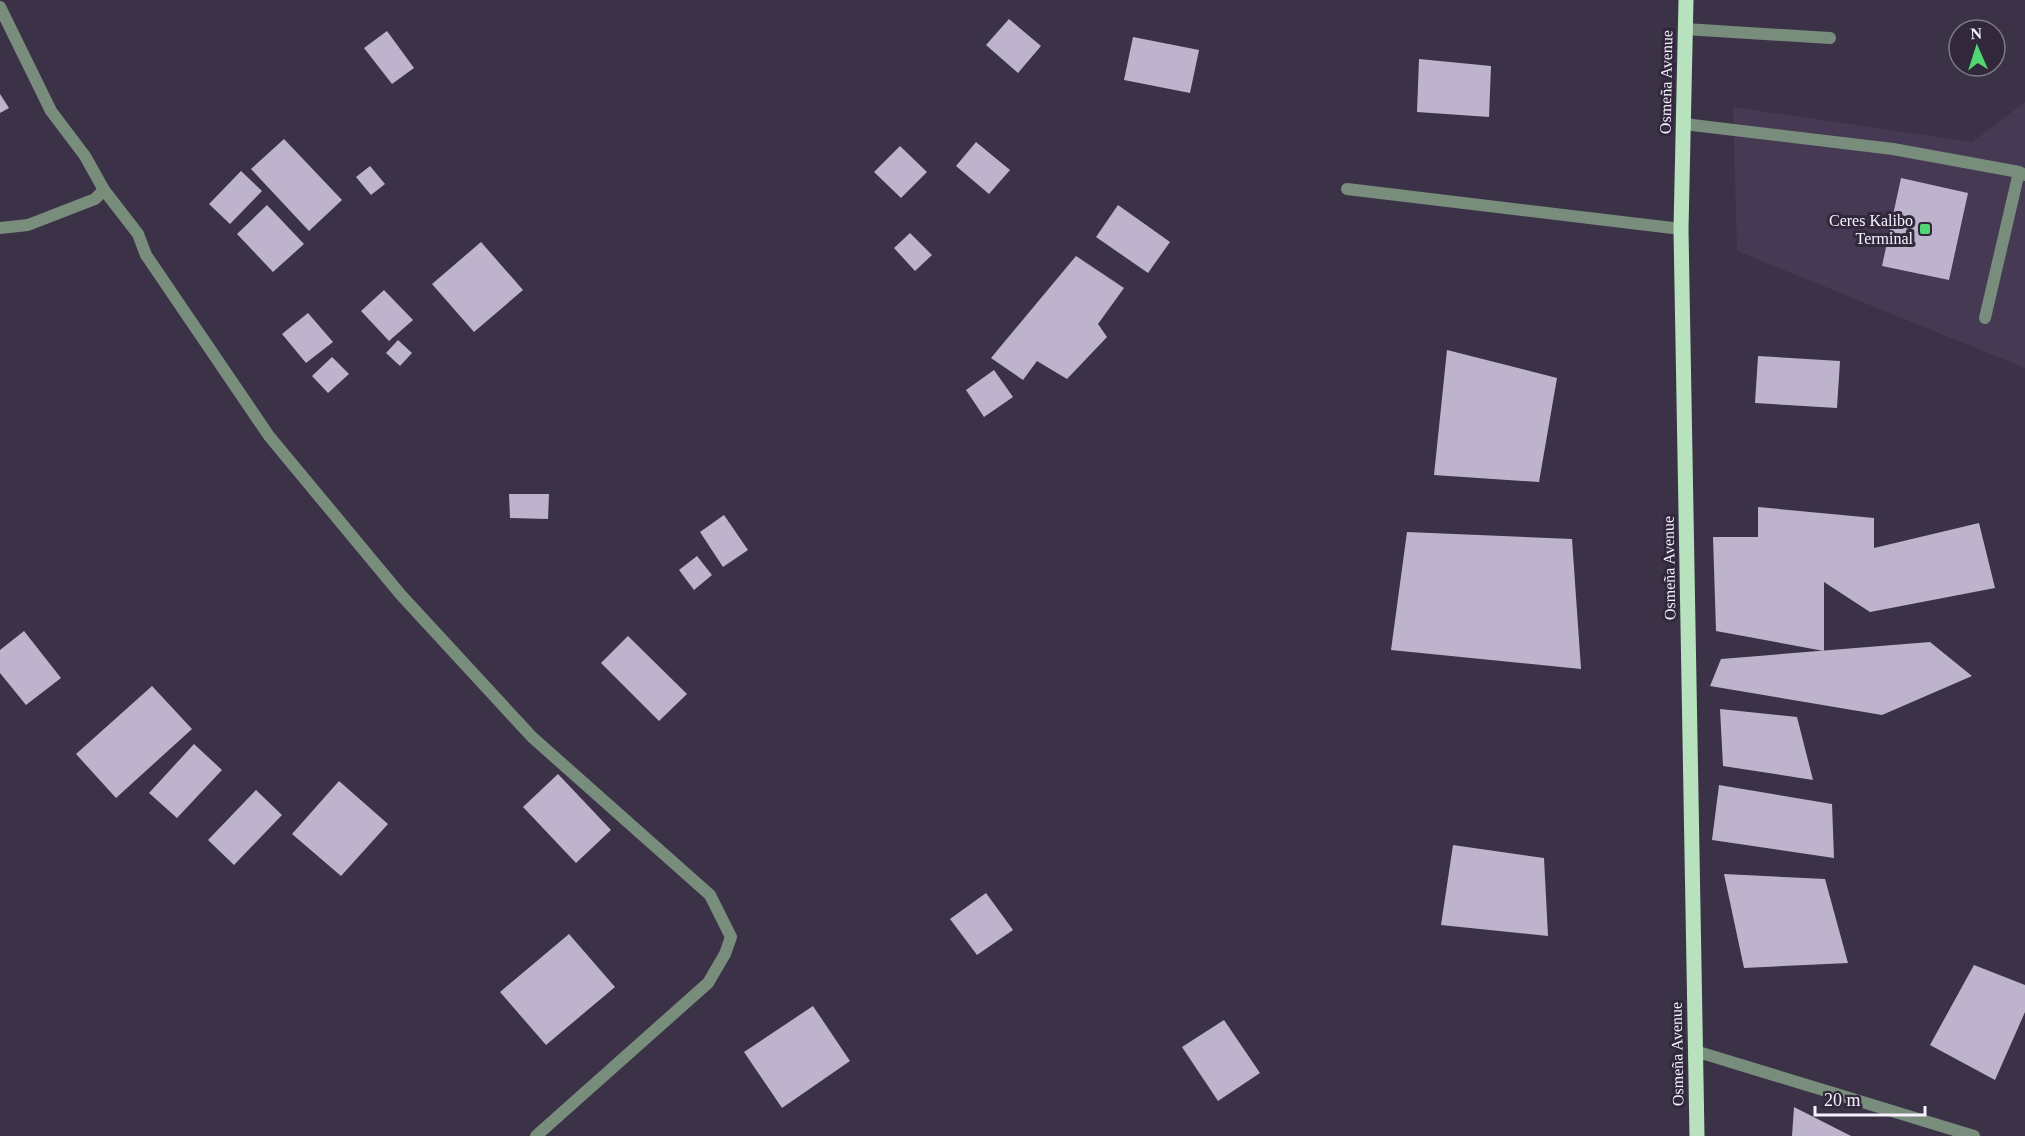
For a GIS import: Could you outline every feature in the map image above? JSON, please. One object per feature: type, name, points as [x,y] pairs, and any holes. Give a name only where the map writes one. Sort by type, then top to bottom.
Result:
[{"type":"main road","name":"Osmeña Avenue","points":[[1686,0],[1681,229],[1697,1136]]},
{"type":"street","points":[[0,7],[51,111],[85,156],[104,190],[138,234],[146,255],[269,436],[401,595],[532,737],[710,895],[725,924],[731,937],[725,954],[708,983],[537,1136]]},
{"type":"street","points":[[1685,29],[1830,38]]},
{"type":"street","points":[[1684,124],[1893,149],[2022,173],[1985,318]]},
{"type":"street","points":[[1347,189],[1681,229]]},
{"type":"street","points":[[0,228],[28,225],[95,199],[104,190]]},
{"type":"street","points":[[1695,1052],[1974,1136]]},
{"type":"shaded area","points":[[2025,102],[2025,368],[1737,251],[1733,107],[1972,142]]},
{"type":"building","points":[[1009,19],[1041,46],[1018,73],[986,45]]},
{"type":"building","points":[[387,31],[414,68],[392,84],[364,48]]},
{"type":"building","points":[[1133,37],[1199,50],[1190,93],[1124,80]]},
{"type":"building","points":[[1419,59],[1491,66],[1489,117],[1417,112]]},
{"type":"building","points":[[0,94],[9,108],[0,113]]},
{"type":"building","points":[[284,139],[342,200],[309,231],[251,169]]},
{"type":"building","points":[[976,142],[1010,170],[989,194],[956,166]]},
{"type":"building","points":[[900,146],[927,172],[901,198],[874,172]]},
{"type":"building","points":[[370,166],[385,184],[371,195],[356,177]]},
{"type":"building","points":[[241,171],[262,191],[230,224],[209,204]]},
{"type":"building","name":"Ceres Kalibo Terminal","points":[[1901,178],[1968,193],[1949,280],[1882,266]]},
{"type":"building","points":[[267,205],[304,244],[273,272],[237,234]]},
{"type":"building","points":[[1118,205],[1170,242],[1148,273],[1096,237]]},
{"type":"building","points":[[910,233],[932,255],[915,271],[894,248]]},
{"type":"building","points":[[481,242],[523,290],[474,332],[432,284]]},
{"type":"building","points":[[1076,256],[1124,288],[1098,324],[1107,337],[1067,379],[1037,361],[1023,380],[991,358]]},
{"type":"building","points":[[384,290],[413,320],[389,341],[361,311]]},
{"type":"building","points":[[308,313],[333,342],[306,363],[282,334]]},
{"type":"building","points":[[398,340],[412,353],[400,366],[386,353]]},
{"type":"building","points":[[1447,350],[1557,378],[1539,482],[1434,475]]},
{"type":"building","points":[[1758,356],[1840,361],[1837,408],[1755,403]]},
{"type":"building","points":[[332,357],[349,374],[328,393],[312,376]]},
{"type":"building","points":[[994,370],[1013,397],[984,417],[966,390]]},
{"type":"building","points":[[509,494],[549,494],[548,519],[510,518]]},
{"type":"building","points":[[1758,507],[1874,518],[1874,548],[1979,523],[1995,588],[1870,612],[1824,582],[1824,651],[1716,631],[1713,537],[1758,537]]},
{"type":"building","points":[[724,515],[748,550],[723,567],[700,532]]},
{"type":"building","points":[[1407,532],[1572,539],[1581,669],[1391,650]]},
{"type":"building","points":[[697,556],[712,575],[694,590],[679,570]]},
{"type":"building","points":[[24,631],[61,678],[26,705],[0,673],[0,650]]},
{"type":"building","points":[[628,636],[687,694],[659,721],[601,663]]},
{"type":"building","points":[[1930,642],[1972,676],[1882,715],[1710,686],[1721,659]]},
{"type":"building","points":[[152,686],[192,729],[116,798],[76,754]]},
{"type":"building","points":[[1720,709],[1797,717],[1813,780],[1723,766]]},
{"type":"building","points":[[194,744],[222,770],[177,818],[149,793]]},
{"type":"building","points":[[558,774],[611,830],[576,863],[523,807]]},
{"type":"building","points":[[339,781],[388,824],[341,876],[292,834]]},
{"type":"building","points":[[1719,785],[1832,804],[1834,858],[1712,840]]},
{"type":"building","points":[[256,790],[282,815],[234,865],[208,840]]},
{"type":"building","points":[[1453,845],[1544,858],[1548,936],[1441,925]]},
{"type":"building","points":[[1724,874],[1825,879],[1848,963],[1744,968]]},
{"type":"building","points":[[986,893],[1013,930],[977,955],[950,919]]},
{"type":"building","points":[[569,934],[615,987],[546,1045],[500,992]]},
{"type":"building","points":[[1974,965],[2025,985],[2025,1012],[1995,1080],[1930,1045]]},
{"type":"building","points":[[813,1006],[850,1061],[782,1108],[744,1052]]},
{"type":"building","points":[[1224,1020],[1260,1073],[1218,1101],[1182,1047]]},
{"type":"building","points":[[1794,1107],[1851,1136],[1792,1136]]},
{"type":"place","name":"Ceres Kalibo Terminal","points":[[1925,229]]}]
